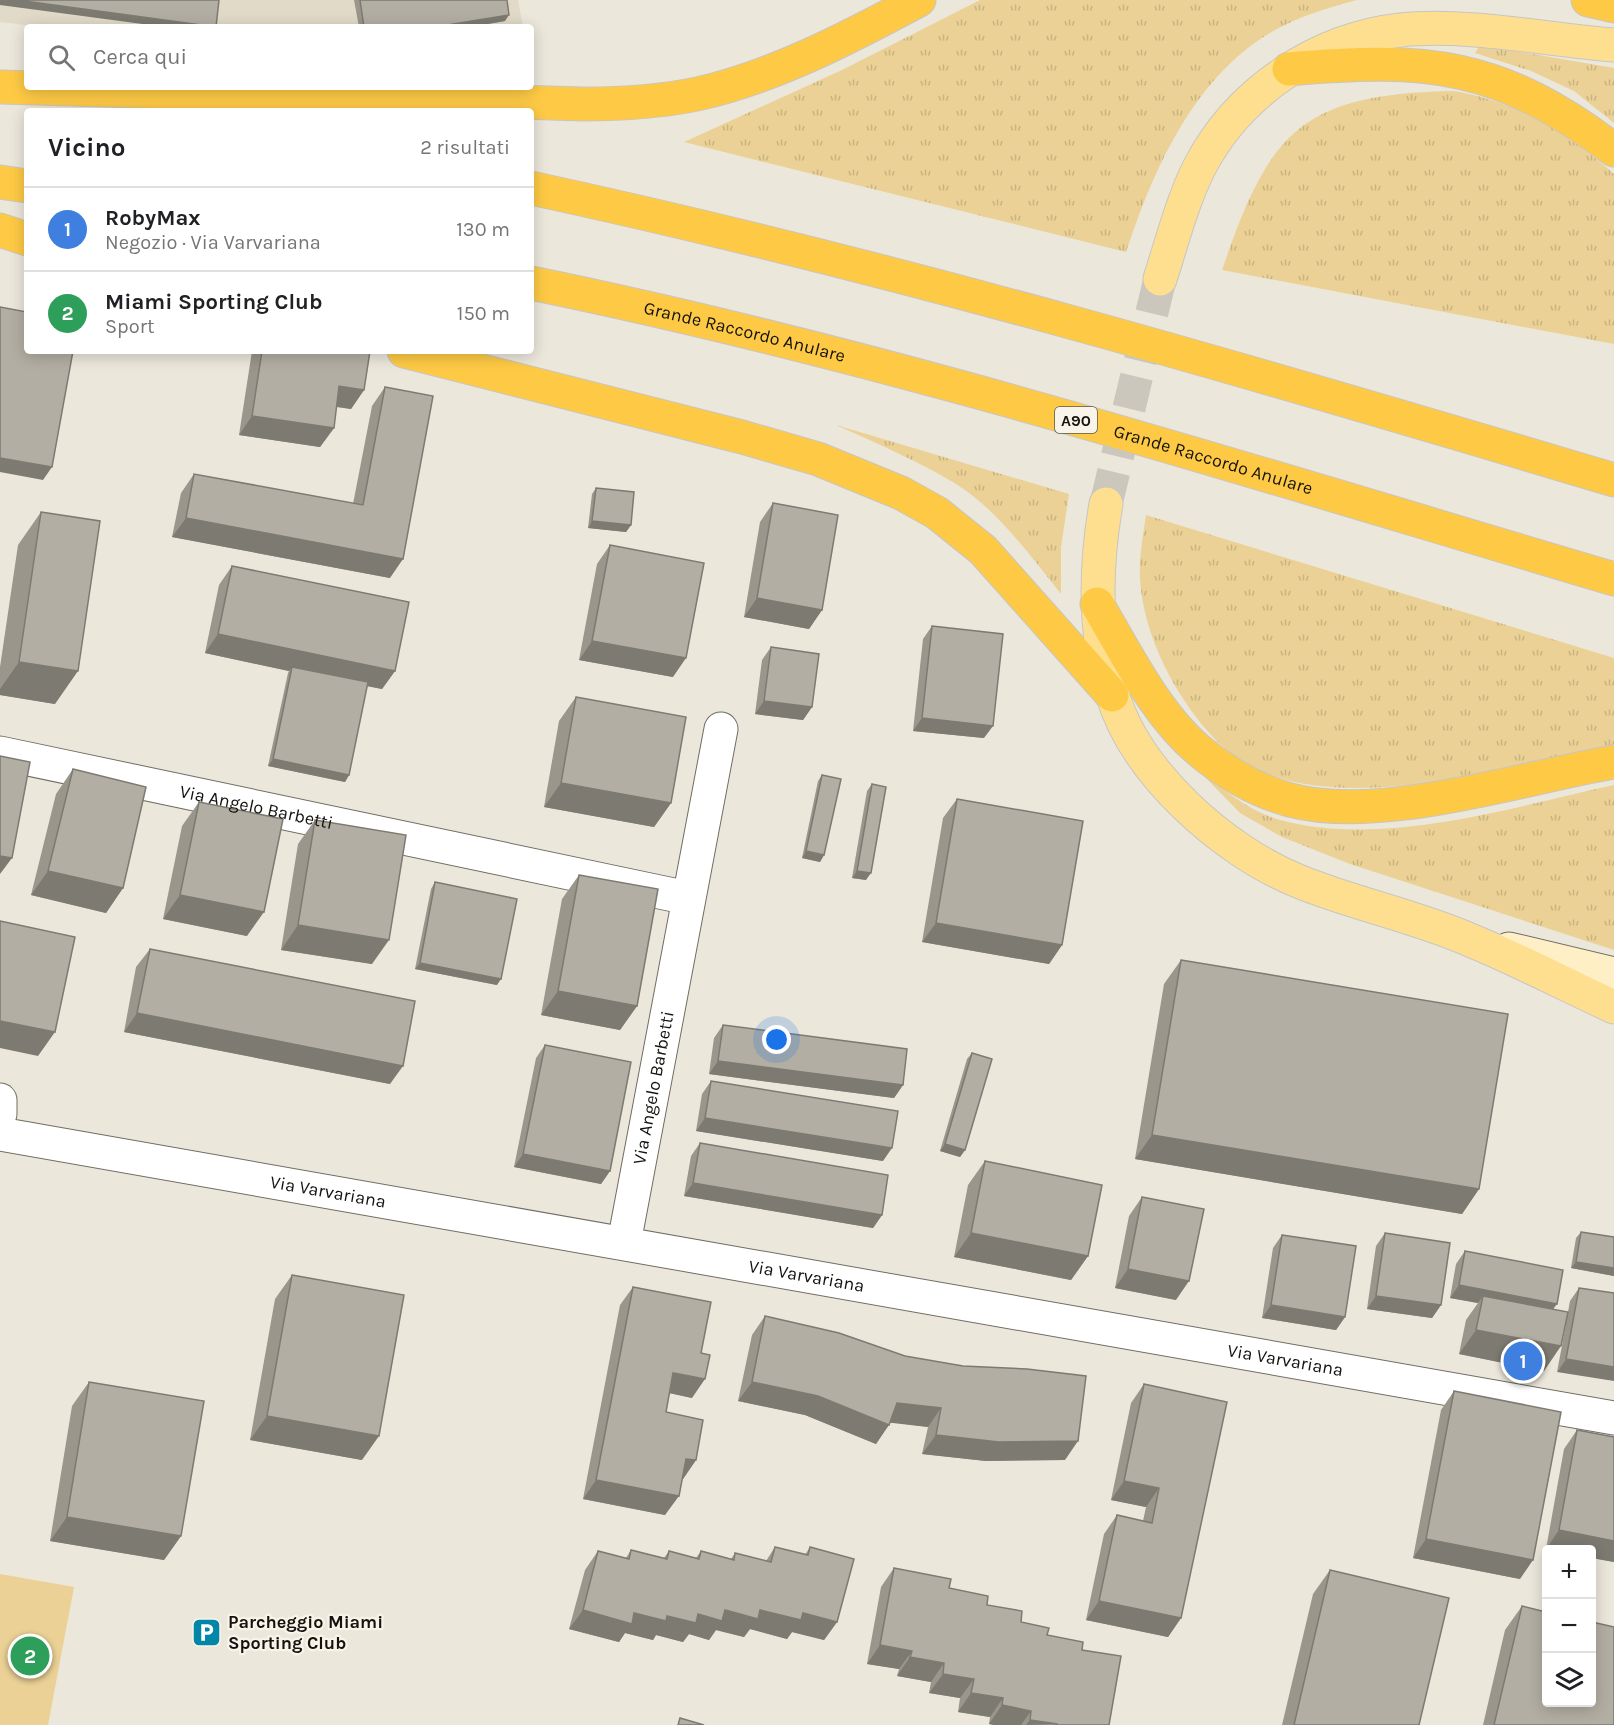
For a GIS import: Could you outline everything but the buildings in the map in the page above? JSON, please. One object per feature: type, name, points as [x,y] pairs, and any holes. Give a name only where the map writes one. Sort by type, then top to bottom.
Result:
[{"type":"highway","points":[[73,90],[583,104],[645,102],[699,93],[774,68],[879,22],[919,0]]},
{"type":"highway","points":[[1588,0],[1614,6]]},
{"type":"highway","points":[[1289,69],[1389,62],[1427,65],[1467,73],[1503,84],[1547,104],[1575,121],[1614,150]]},
{"type":"highway","points":[[0,88],[24,89]]},
{"type":"highway","points":[[0,88],[118,108]]},
{"type":"highway","points":[[0,182],[24,186]]},
{"type":"highway","points":[[534,189],[778,246],[1027,309],[1614,480]]},
{"type":"highway","points":[[0,230],[24,238]]},
{"type":"highway","name":"Grande Raccordo Anulare","points":[[534,284],[748,334],[1023,405],[1614,579]]},
{"type":"highway","points":[[417,354],[742,437],[818,459],[901,493],[937,513],[983,550],[1112,695]]},
{"type":"highway","points":[[1097,604],[1150,690],[1174,723],[1201,752],[1245,783],[1289,800],[1334,806],[1408,802],[1614,762]]},
{"type":"main road","points":[[1160,279],[1186,198],[1212,146],[1246,104],[1289,69],[1346,43],[1401,30],[1456,30],[1614,45]]},
{"type":"main road","points":[[1106,504],[1099,548],[1097,604],[1112,695],[1130,733],[1157,773],[1200,819],[1237,848],[1298,881],[1469,939],[1614,974]]},
{"type":"main road","points":[[1469,939],[1614,1007]]},
{"type":"street","name":"Via Angelo Barbetti","points":[[624,1243],[722,729]]},
{"type":"street","name":"Via Angelo Barbetti","points":[[0,753],[688,898]]},
{"type":"street","points":[[0,1100],[0,1114]]},
{"type":"street","name":"Via Varvariana","points":[[0,1134],[1614,1418]]},
{"type":"shaded area","points":[[0,0],[518,0],[522,24],[24,25],[0,22]]},
{"type":"green space","points":[[980,0],[1357,0],[1287,24],[1261,38],[1226,67],[1206,90],[1173,140],[1147,195],[1126,252],[684,142],[842,70]]},
{"type":"green space","points":[[1480,45],[1614,68],[1614,123],[1574,91],[1531,71],[1475,53]]},
{"type":"green space","points":[[1453,91],[1475,95],[1518,110],[1559,132],[1614,174],[1614,344],[1222,270],[1239,223],[1257,184],[1276,154],[1298,130],[1326,113],[1359,101],[1401,94]]},
{"type":"green space","points":[[836,425],[1069,494],[1061,547],[1061,594],[1013,534],[971,494],[927,468]]},
{"type":"green space","points":[[1146,515],[1614,658],[1614,746],[1479,775],[1428,783],[1378,787],[1331,787],[1287,780],[1248,765],[1229,752],[1203,726],[1166,670],[1148,625],[1141,593],[1140,562]]},
{"type":"green space","points":[[1202,774],[1259,812],[1280,820],[1320,827],[1362,829],[1404,827],[1448,821],[1614,785],[1614,950],[1350,864],[1282,837],[1240,813]]},
{"type":"green space","points":[[0,1574],[74,1587],[48,1725],[0,1725]]},
{"type":"tunnel","points":[[1106,504],[1160,279]]},
{"type":"place","name":"RobyMax","points":[[1523,1361]]},
{"type":"place","name":"Parcheggio Miami Sporting Club","points":[[207,1632]]},
{"type":"place","name":"Miami Sporting Club","points":[[30,1656]]}]
